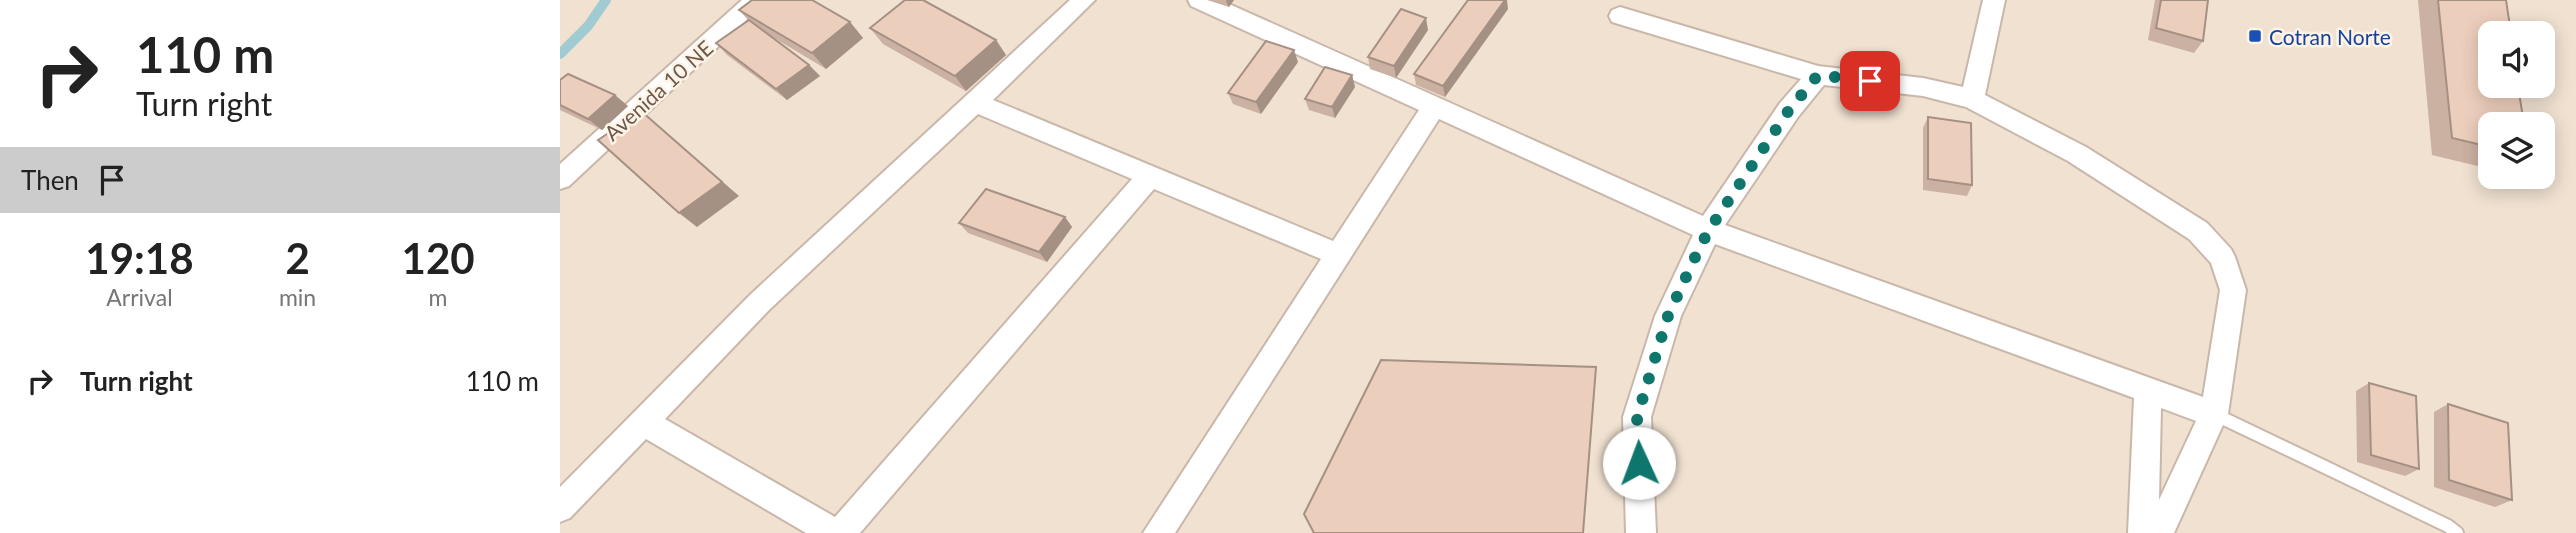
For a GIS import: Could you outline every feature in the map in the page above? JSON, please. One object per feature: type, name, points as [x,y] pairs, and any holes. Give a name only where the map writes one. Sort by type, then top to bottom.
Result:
[{"type":"street","name":"Avenida 10 NE","points":[[560,179],[757,0]]},
{"type":"street","points":[[560,508],[760,302],[1084,0]]},
{"type":"street","points":[[1199,0],[1709,230],[2214,414]]},
{"type":"street","points":[[1972,99],[1994,0]]},
{"type":"street","points":[[1620,16],[1818,75],[1923,87],[1972,99],[2077,154],[2198,231],[2222,257],[2233,290],[2214,414],[2159,533]]},
{"type":"street","points":[[1642,533],[1637,417],[1668,316],[1709,230],[1789,110],[1818,75]]},
{"type":"street","points":[[974,102],[1338,254]]},
{"type":"street","points":[[1158,533],[1435,106]]},
{"type":"street","points":[[841,533],[1150,176]]},
{"type":"street","points":[[2143,533],[2148,389]]},
{"type":"street","points":[[642,421],[834,533]]},
{"type":"lane","points":[[2214,414],[2448,526],[2457,533]]},
{"type":"shaded area","points":[[560,0],[2576,0],[2576,533],[560,533]]},
{"type":"building","points":[[752,0],[812,0],[850,22],[812,53],[739,10]]},
{"type":"building","points":[[905,0],[923,0],[996,40],[955,76],[870,28]]},
{"type":"building","points":[[1468,0],[1505,0],[1443,86],[1414,74]]},
{"type":"building","points":[[2161,0],[2208,0],[2203,41],[2156,28]]},
{"type":"building","points":[[2438,0],[2506,0],[2509,21],[2478,21],[2478,98],[2520,98],[2522,112],[2478,112],[2478,144],[2452,138]]},
{"type":"building","points":[[1401,9],[1426,18],[1394,66],[1368,57]]},
{"type":"building","points":[[749,20],[809,65],[776,89],[716,43]]},
{"type":"building","points":[[1266,41],[1294,50],[1256,102],[1228,93]]},
{"type":"building","points":[[1325,67],[1352,75],[1332,107],[1305,99]]},
{"type":"building","points":[[568,74],[615,95],[588,119],[560,105],[560,80]]},
{"type":"building","points":[[641,111],[722,182],[679,213],[598,140]]},
{"type":"building","points":[[1928,117],[1971,123],[1972,185],[1928,179]]},
{"type":"building","points":[[986,189],[1065,217],[1039,252],[959,223]]},
{"type":"building","points":[[1381,360],[1596,367],[1583,533],[1314,533],[1304,514]]},
{"type":"building","points":[[2369,383],[2416,396],[2419,469],[2371,455]]},
{"type":"building","points":[[2448,404],[2508,423],[2512,500],[2449,480]]},
{"type":"waterway","points":[[560,54],[588,26],[606,0]]},
{"type":"place","name":"Cotran Norte","points":[[2255,36]]},
{"type":"route","points":[[1639,463],[1637,417],[1668,316],[1709,230],[1789,110],[1818,75],[1870,81]]}]
